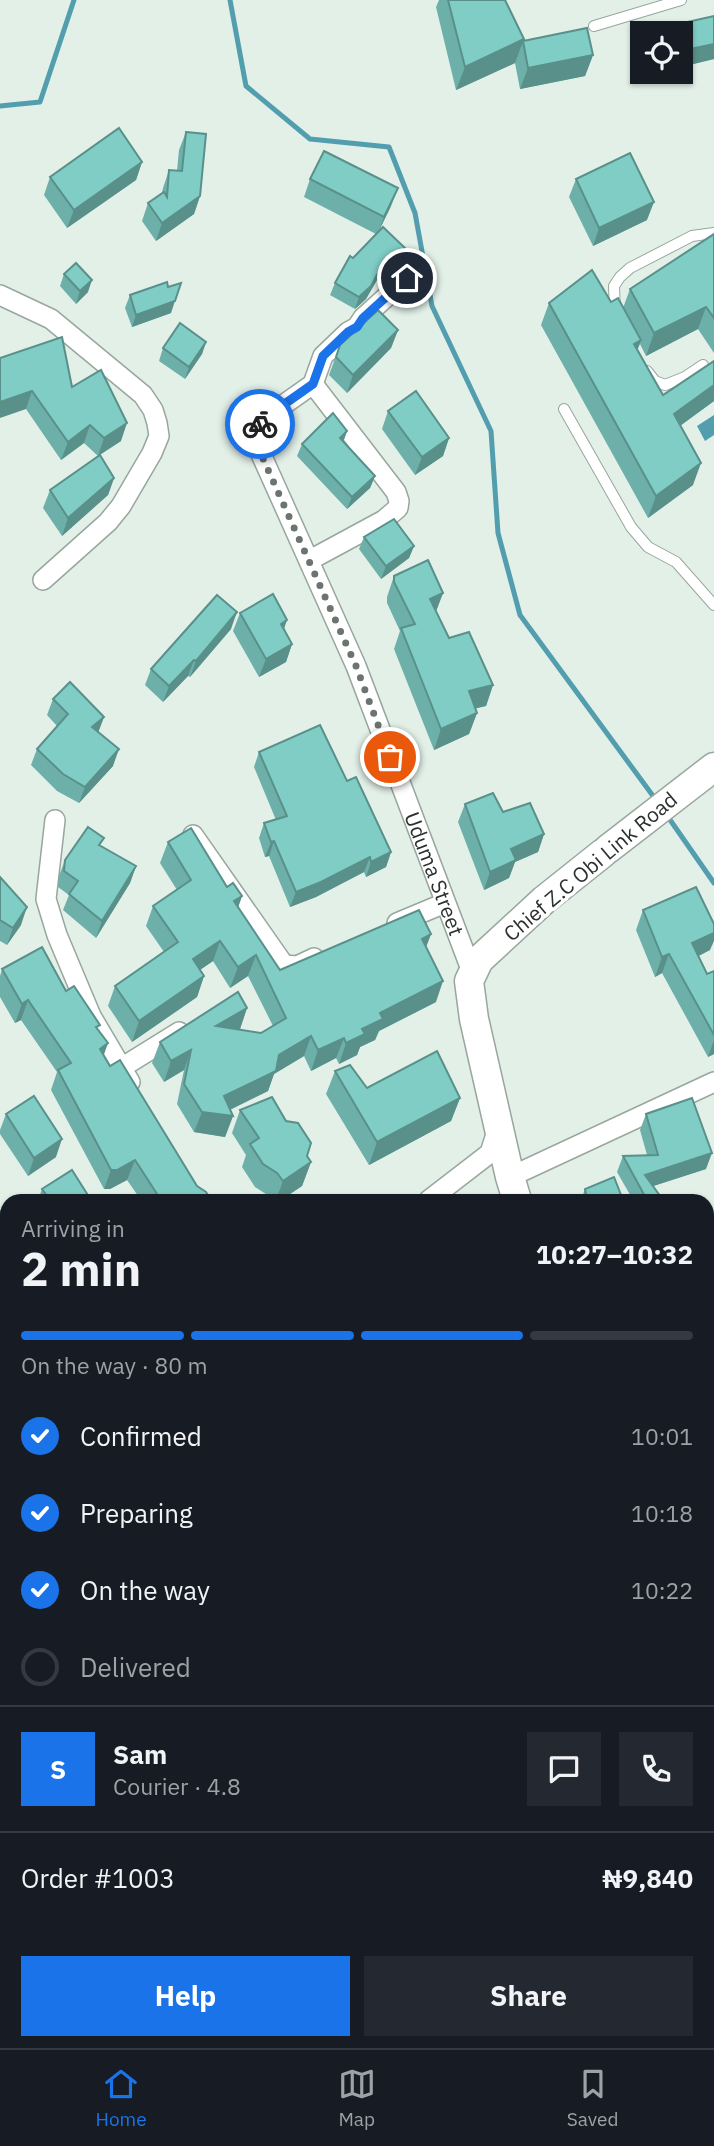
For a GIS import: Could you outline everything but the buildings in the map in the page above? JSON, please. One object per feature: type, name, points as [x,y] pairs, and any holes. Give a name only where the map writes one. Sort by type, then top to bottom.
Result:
[{"type":"street","points":[[310,560],[384,520],[398,509],[396,492],[313,384],[323,356],[407,278]]},
{"type":"street","points":[[0,295],[51,319],[143,395],[153,410],[159,436],[121,506],[43,580]]},
{"type":"street","name":"Uduma Street","points":[[313,384],[266,417],[255,435],[256,443],[356,666],[472,972],[469,981],[471,1000],[513,1189]]},
{"type":"street","name":"Chief Z.C Obi Link Road","points":[[472,972],[479,960],[544,900],[690,783],[714,767]]},
{"type":"street","points":[[55,820],[46,900],[57,935],[91,1016],[142,1104]]},
{"type":"street","points":[[192,834],[284,965],[297,966],[334,950]]},
{"type":"street","points":[[383,929],[445,903]]},
{"type":"street","points":[[121,1068],[198,1020]]},
{"type":"street","points":[[513,1189],[714,1082]]},
{"type":"street","points":[[437,1194],[490,1153],[498,1126]]},
{"type":"lane","points":[[594,26],[681,0]]},
{"type":"lane","points":[[617,323],[614,286],[620,277],[631,268],[692,236],[714,233]]},
{"type":"lane","points":[[644,366],[655,381],[666,385],[703,365]]},
{"type":"lane","points":[[564,409],[631,527],[648,547],[676,562],[714,605]]},
{"type":"water","points":[[714,415],[714,435],[705,441],[697,426]]},
{"type":"waterway","points":[[0,106],[40,102],[74,0]]},
{"type":"waterway","points":[[230,0],[246,86],[310,139],[389,147],[415,213],[432,306],[491,431],[498,533],[520,615],[656,800]]},
{"type":"waterway","points":[[666,814],[714,883]]},
{"type":"way so far","points":[[260,424],[255,435],[256,443],[356,666],[390,757]]},
{"type":"route","points":[[260,424],[313,384],[323,356],[407,278]]}]
